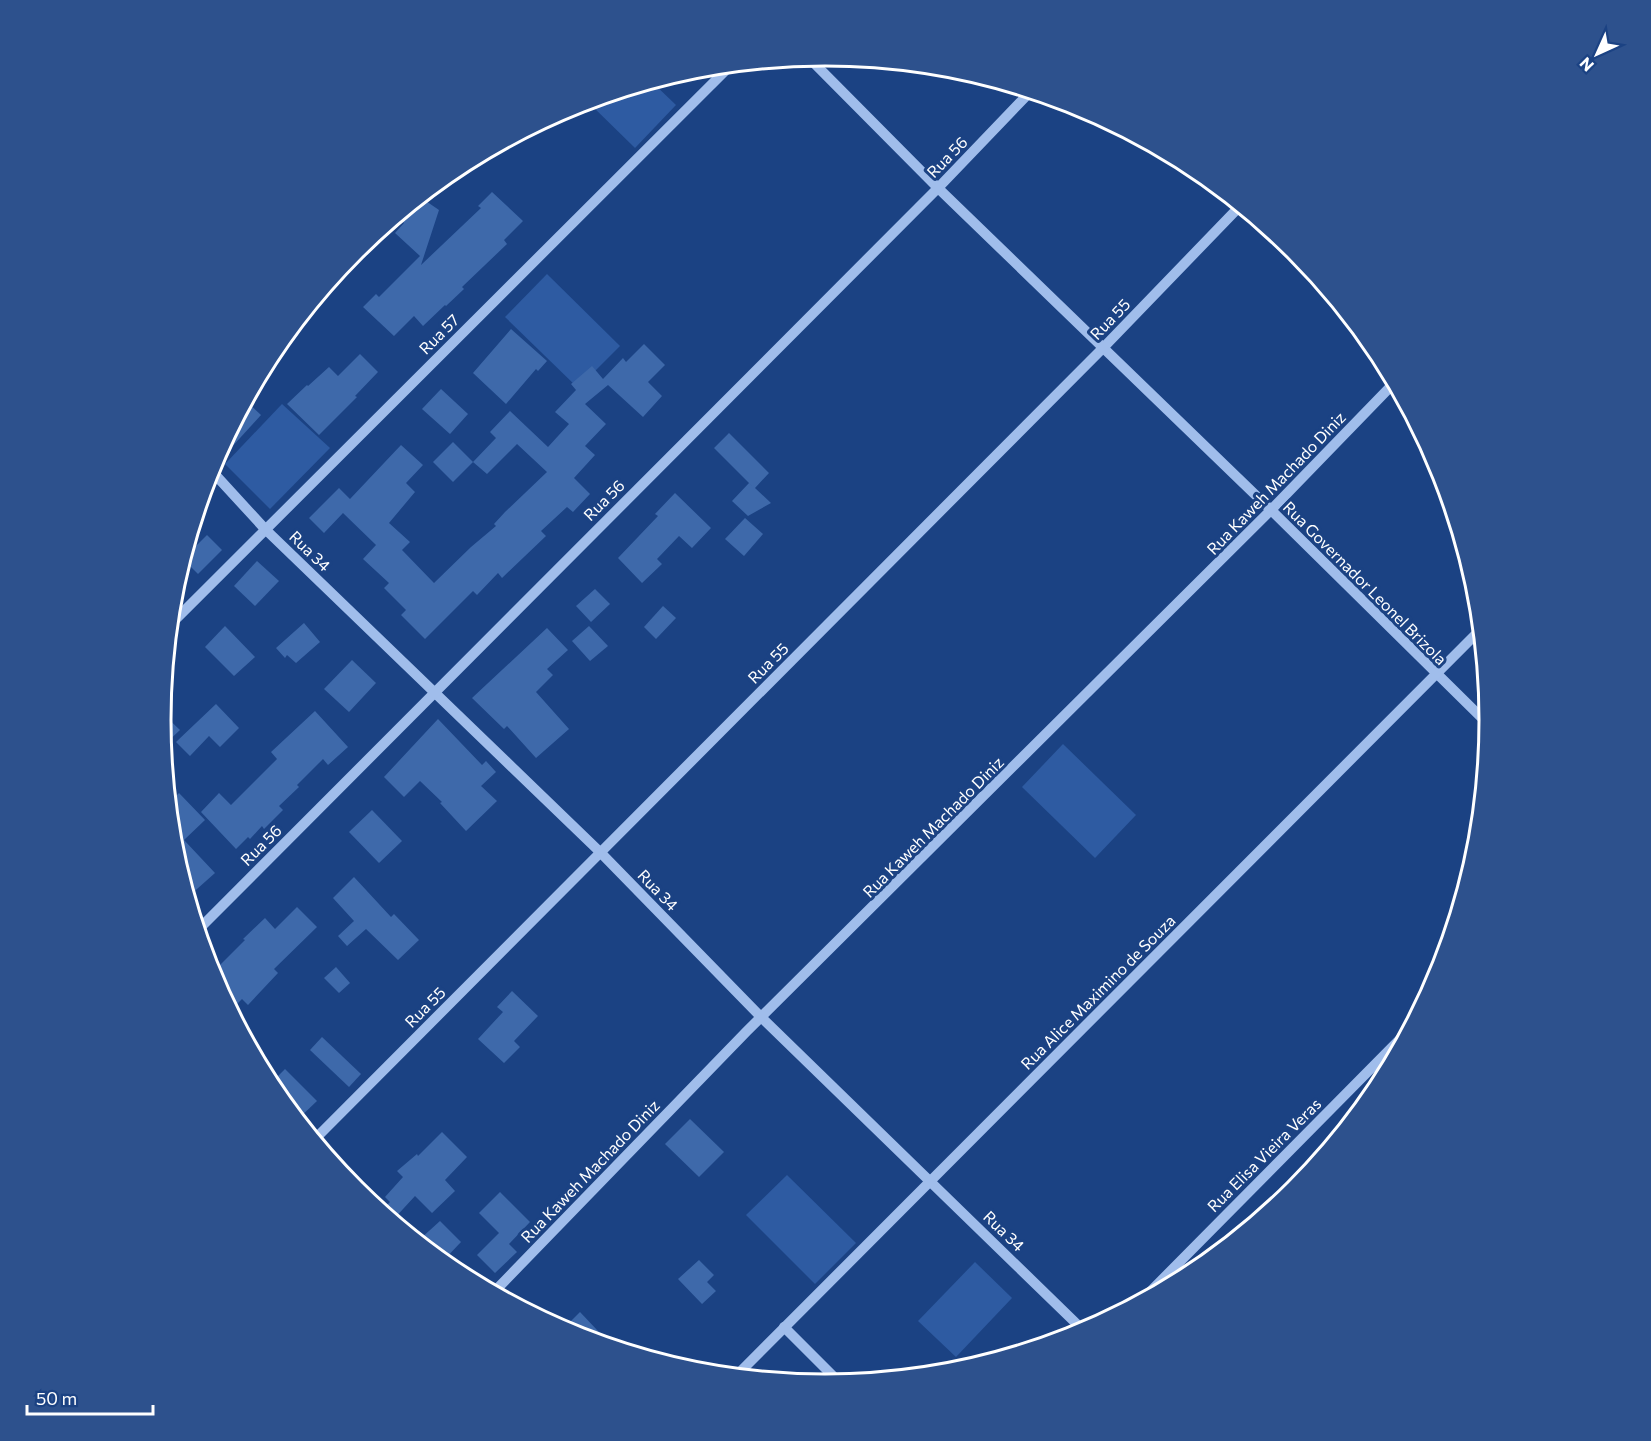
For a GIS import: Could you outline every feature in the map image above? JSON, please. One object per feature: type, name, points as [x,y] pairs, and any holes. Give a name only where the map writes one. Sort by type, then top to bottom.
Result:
[{"type":"street","name":"Rua Governador Leonel Brizola","points":[[817,66],[1102,349],[1271,510],[1480,716]]},
{"type":"street","name":"Rua 57","points":[[180,614],[721,75]]},
{"type":"street","name":"Rua 56","points":[[204,924],[938,188],[1025,97]]},
{"type":"street","name":"Rua 55","points":[[319,1135],[1102,349],[1236,211]]},
{"type":"street","name":"Rua Kaweh Machado Diniz","points":[[499,1287],[762,1018],[1271,510],[1389,388]]},
{"type":"street","name":"Rua 34","points":[[218,478],[265,528],[600,852],[762,1018],[1077,1324]]},
{"type":"street","name":"Rua Alice Maximino de Souza","points":[[743,1369],[1474,637]]},
{"type":"street","name":"Rua Elisa Vieira Veras","points":[[1158,1284],[1393,1046]]},
{"type":"street","points":[[784,1327],[832,1375]]},
{"type":"shaded area","points":[[658,88],[676,105],[635,148],[595,109]]},
{"type":"shaded area","points":[[547,274],[620,346],[578,388],[505,317]]},
{"type":"shaded area","points":[[282,404],[330,448],[270,509],[225,464]]},
{"type":"shaded area","points":[[1063,744],[1136,815],[1095,858],[1022,787]]},
{"type":"shaded area","points":[[787,1175],[856,1243],[815,1284],[746,1215]]},
{"type":"shaded area","points":[[975,1262],[1012,1298],[956,1357],[918,1321]]},
{"type":"building","points":[[492,192],[523,221],[504,240],[507,244],[462,287],[464,289],[446,306],[423,326],[414,316],[394,336],[363,307],[376,294],[379,297],[420,256],[395,233],[404,223],[402,221],[426,201],[439,210],[421,265],[481,208],[478,206]]},
{"type":"building","points":[[511,329],[547,361],[538,371],[536,369],[506,404],[473,373]]},
{"type":"building","points":[[644,344],[665,365],[648,382],[662,396],[643,417],[608,385],[585,404],[606,424],[585,446],[595,455],[574,478],[590,494],[573,512],[567,507],[541,531],[546,536],[502,578],[498,573],[477,595],[473,591],[425,639],[401,615],[406,610],[384,588],[389,583],[363,559],[376,545],[343,513],[324,533],[309,518],[339,488],[350,499],[401,445],[423,465],[406,483],[415,492],[389,523],[410,542],[402,550],[434,583],[496,526],[494,524],[505,512],[547,472],[517,444],[487,474],[473,462],[496,438],[490,432],[510,411],[548,447],[569,424],[555,412],[576,390],[571,384],[592,366],[603,379],[623,358],[626,362]]},
{"type":"building","points":[[360,354],[378,372],[319,435],[287,404],[329,367],[338,376]]},
{"type":"building","points":[[441,389],[468,414],[450,434],[422,409]]},
{"type":"building","points":[[252,406],[261,415],[230,449]]},
{"type":"building","points":[[729,433],[769,473],[755,488],[771,503],[748,516],[732,501],[749,483],[714,448]]},
{"type":"building","points":[[453,442],[473,462],[453,482],[433,462]]},
{"type":"building","points":[[675,493],[711,528],[692,548],[679,536],[657,559],[662,564],[642,583],[618,558],[658,516],[655,514]]},
{"type":"building","points":[[745,518],[763,534],[744,556],[725,539]]},
{"type":"building","points":[[207,535],[222,550],[198,574],[190,566],[194,548]]},
{"type":"building","points":[[257,561],[279,581],[255,606],[234,586]]},
{"type":"building","points":[[595,589],[610,604],[591,622],[576,606]]},
{"type":"building","points":[[663,606],[676,618],[656,639],[644,627]]},
{"type":"building","points":[[304,623],[320,642],[296,663],[287,655],[285,658],[276,648]]},
{"type":"building","points":[[225,626],[255,657],[234,676],[205,647]]},
{"type":"building","points":[[589,626],[608,646],[590,661],[572,641]]},
{"type":"building","points":[[547,628],[568,650],[547,669],[553,675],[536,692],[569,729],[536,758],[507,726],[504,729],[472,698]]},
{"type":"building","points":[[352,660],[376,683],[349,712],[324,689]]},
{"type":"building","points":[[216,704],[239,728],[220,747],[209,736],[190,756],[176,742]]},
{"type":"building","points":[[315,711],[348,747],[328,765],[323,759],[279,806],[283,810],[264,829],[262,826],[236,849],[201,812],[219,793],[231,805],[277,759],[271,752]]},
{"type":"building","points":[[438,719],[482,765],[486,761],[496,772],[481,786],[497,801],[466,831],[440,803],[442,802],[420,781],[404,797],[384,777]]},
{"type":"building","points":[[171,722],[180,730],[171,738]]},
{"type":"building","points":[[179,793],[205,820],[184,840],[215,873],[194,892],[184,848],[176,796]]},
{"type":"building","points":[[372,810],[402,841],[379,863],[349,832]]},
{"type":"building","points":[[354,877],[391,917],[394,914],[419,940],[398,960],[366,929],[347,946],[338,936],[354,921],[333,898]]},
{"type":"building","points":[[297,907],[317,927],[274,969],[278,973],[248,1005],[242,999],[236,1005],[219,966],[265,918],[275,929]]},
{"type":"building","points":[[336,967],[350,983],[339,993],[324,978]]},
{"type":"building","points":[[512,991],[538,1016],[514,1041],[520,1047],[504,1063],[478,1039],[503,1012],[497,1007]]},
{"type":"building","points":[[322,1037],[361,1074],[349,1087],[310,1050]]},
{"type":"building","points":[[285,1069],[317,1101],[303,1115],[277,1077]]},
{"type":"building","points":[[690,1119],[724,1152],[699,1177],[665,1144]]},
{"type":"building","points":[[442,1132],[467,1157],[445,1180],[455,1191],[432,1213],[415,1196],[397,1216],[386,1206],[390,1202],[385,1197],[403,1177],[397,1171],[417,1154],[418,1156]]},
{"type":"building","points":[[500,1192],[530,1222],[509,1244],[517,1252],[495,1273],[477,1255],[499,1233],[479,1213]]},
{"type":"building","points":[[440,1221],[461,1242],[448,1255],[423,1237]]},
{"type":"building","points":[[699,1260],[714,1275],[707,1282],[716,1291],[702,1304],[678,1279]]},
{"type":"building","points":[[580,1312],[602,1335],[575,1325],[569,1323]]}]
